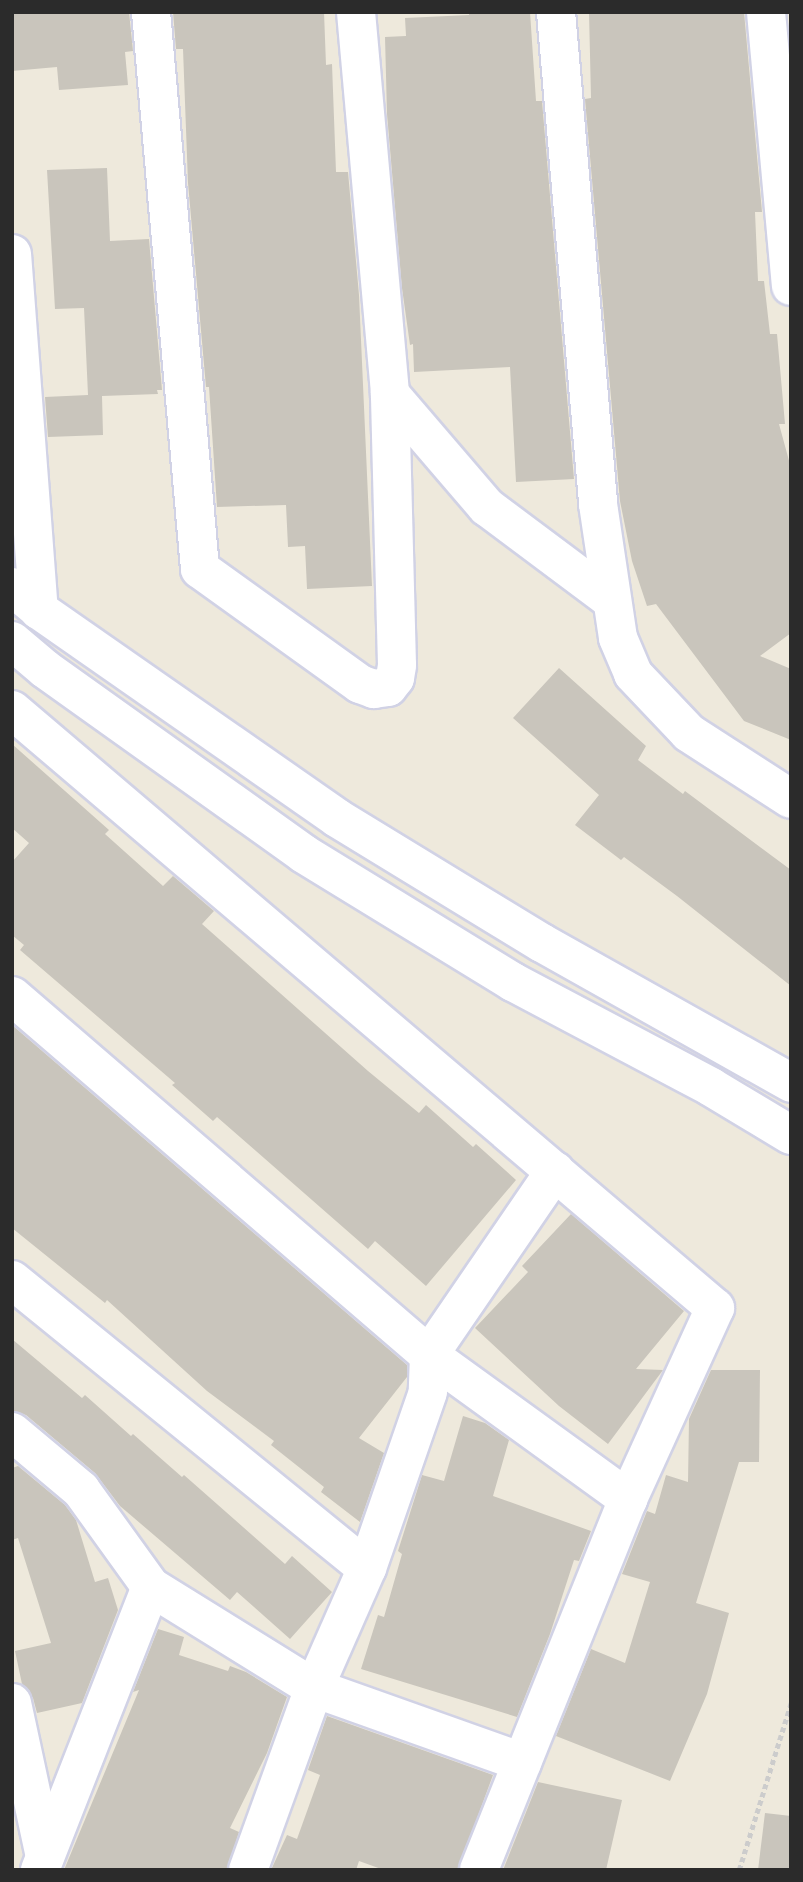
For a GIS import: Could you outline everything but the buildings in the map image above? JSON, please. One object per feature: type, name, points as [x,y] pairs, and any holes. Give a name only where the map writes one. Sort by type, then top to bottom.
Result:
[{"type":"street","points":[[151,12],[200,569],[360,684],[374,690],[388,687],[395,678],[397,665],[390,394],[356,12]]},
{"type":"street","points":[[556,12],[598,504],[610,600],[618,638],[632,674],[689,733],[791,799]]},
{"type":"street","points":[[766,12],[791,286]]},
{"type":"street","points":[[12,254],[25,598],[337,818],[542,943],[791,1083]]},
{"type":"street","points":[[390,394],[487,507],[610,600]]},
{"type":"street","points":[[12,641],[45,669],[304,854],[513,982],[710,1087],[791,1135]]},
{"type":"street","points":[[45,669],[12,708],[715,1308],[628,1499],[479,1870]]},
{"type":"street","points":[[12,996],[429,1355],[628,1499]]},
{"type":"street","points":[[248,1870],[314,1688],[367,1568],[428,1392],[429,1355],[555,1171]]},
{"type":"street","points":[[12,1280],[367,1568]]},
{"type":"street","points":[[12,1432],[81,1490],[150,1587],[314,1688],[523,1762]]},
{"type":"street","points":[[42,1863],[150,1587]]},
{"type":"street","points":[[12,1703],[42,1863]]},
{"type":"path","points":[[738,1870],[791,1703]]}]
